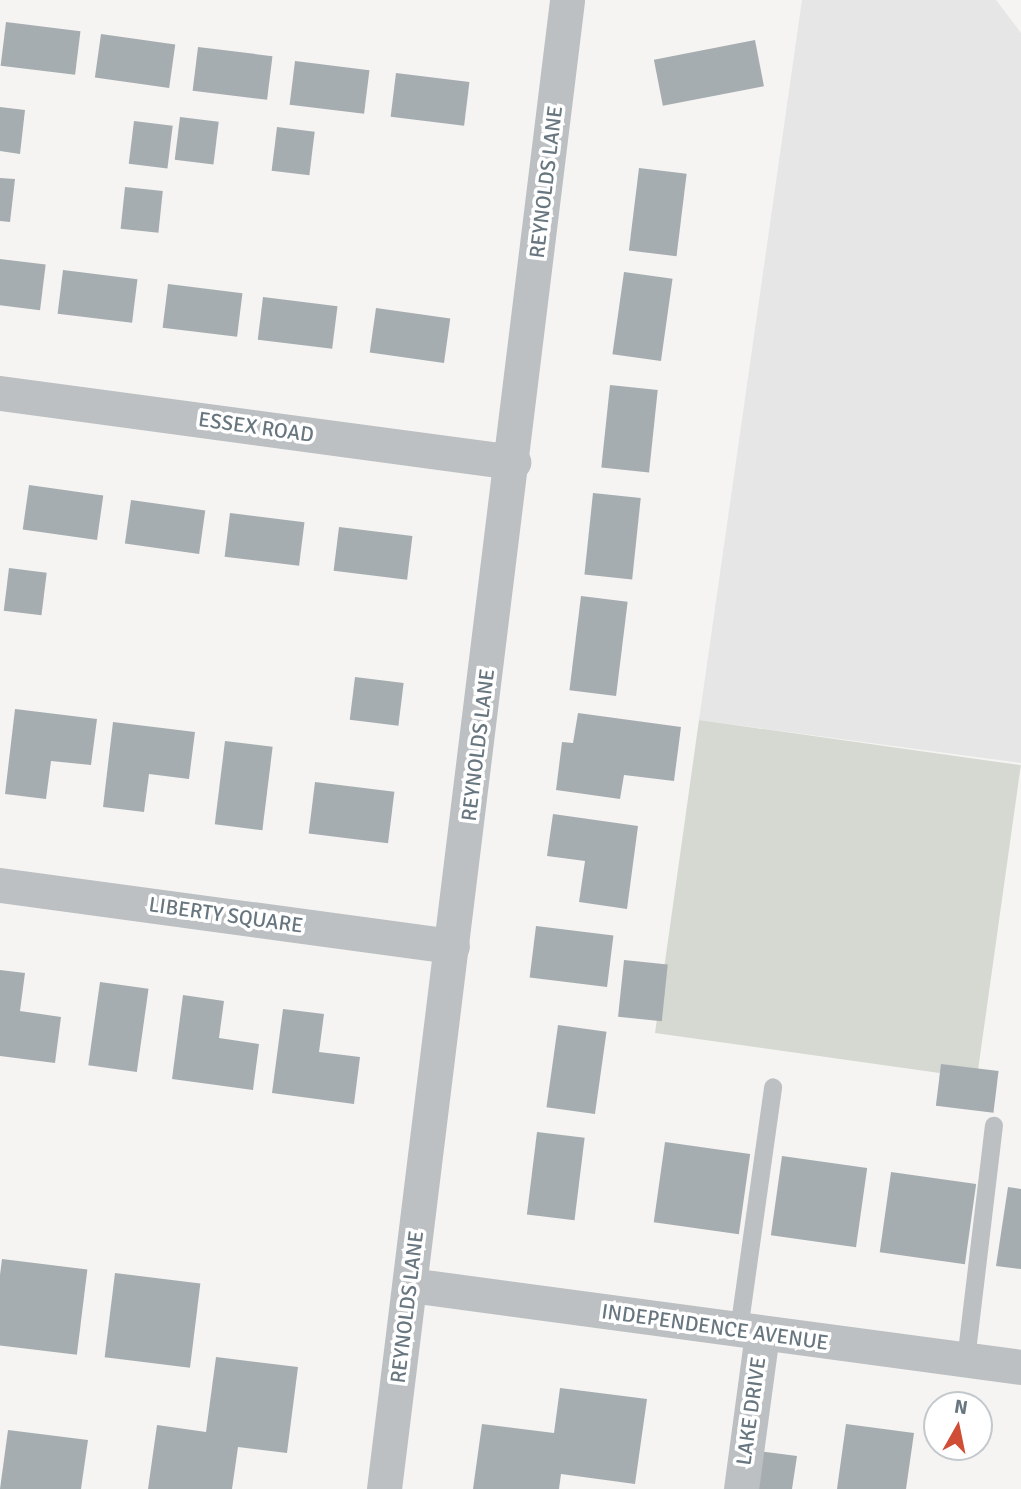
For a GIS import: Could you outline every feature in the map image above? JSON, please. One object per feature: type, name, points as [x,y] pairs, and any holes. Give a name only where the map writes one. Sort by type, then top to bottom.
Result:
[{"type":"street","name":"REYNOLDS LANE","points":[[384,1489],[568,0]]},
{"type":"street","name":"ESSEX ROAD","points":[[0,393],[513,462]]},
{"type":"street","name":"LIBERTY SQUARE","points":[[0,885],[453,946]]},
{"type":"street","name":"INDEPENDENCE AVENUE","points":[[410,1286],[1021,1367]]},
{"type":"street","name":"LAKE DRIVE","points":[[741,1489],[750,1332]]},
{"type":"lane","points":[[750,1332],[772,1087]]},
{"type":"lane","points":[[966,1360],[994,1126]]},
{"type":"shaded area","points":[[802,0],[996,0],[1021,33],[1021,763],[699,720]]},
{"type":"shaded area","points":[[699,720],[1021,765],[977,1078],[655,1033]]},
{"type":"building","points":[[6,22],[80,31],[75,75],[1,66]]},
{"type":"building","points":[[101,34],[175,44],[169,88],[95,78]]},
{"type":"building","points":[[755,40],[764,86],[663,106],[654,60]]},
{"type":"building","points":[[198,47],[272,56],[267,100],[193,91]]},
{"type":"building","points":[[295,61],[369,70],[364,114],[290,105]]},
{"type":"building","points":[[396,73],[469,82],[464,126],[391,117]]},
{"type":"building","points":[[0,107],[25,110],[20,154],[0,151]]},
{"type":"building","points":[[180,117],[219,122],[213,164],[175,160]]},
{"type":"building","points":[[134,121],[173,126],[167,168],[129,164]]},
{"type":"building","points":[[277,127],[315,132],[309,175],[272,171]]},
{"type":"building","points":[[639,168],[687,174],[677,256],[629,250]]},
{"type":"building","points":[[0,178],[15,179],[10,222],[0,221]]},
{"type":"building","points":[[125,187],[163,191],[158,233],[121,229]]},
{"type":"building","points":[[0,259],[46,265],[40,310],[0,305]]},
{"type":"building","points":[[63,270],[137,279],[132,323],[58,314]]},
{"type":"building","points":[[624,272],[673,279],[661,361],[612,354]]},
{"type":"building","points":[[168,284],[242,293],[237,337],[163,328]]},
{"type":"building","points":[[263,297],[337,306],[332,349],[258,340]]},
{"type":"building","points":[[376,308],[450,318],[444,363],[370,353]]},
{"type":"building","points":[[610,385],[658,390],[649,473],[601,468]]},
{"type":"building","points":[[29,485],[103,495],[97,540],[23,530]]},
{"type":"building","points":[[593,493],[641,498],[632,580],[584,575]]},
{"type":"building","points":[[131,500],[205,510],[199,554],[125,544]]},
{"type":"building","points":[[230,513],[304,522],[299,566],[225,557]]},
{"type":"building","points":[[339,527],[412,536],[407,580],[334,571]]},
{"type":"building","points":[[9,568],[47,573],[41,615],[4,611]]},
{"type":"building","points":[[581,596],[628,602],[616,696],[569,690]]},
{"type":"building","points":[[355,677],[404,683],[398,726],[350,720]]},
{"type":"building","points":[[15,709],[97,719],[91,765],[51,761],[46,799],[5,794]]},
{"type":"building","points":[[578,713],[681,727],[674,781],[624,775],[620,799],[556,790],[562,742],[573,743]]},
{"type":"building","points":[[113,722],[195,732],[189,779],[149,774],[144,812],[103,807]]},
{"type":"building","points":[[225,741],[273,747],[262,830],[215,824]]},
{"type":"building","points":[[315,782],[394,792],[388,843],[309,834]]},
{"type":"building","points":[[553,814],[638,826],[627,909],[579,902],[585,861],[547,856]]},
{"type":"building","points":[[536,926],[613,936],[607,987],[530,978]]},
{"type":"building","points":[[624,960],[668,965],[662,1021],[618,1017]]},
{"type":"building","points":[[0,970],[25,973],[20,1011],[61,1017],[55,1063],[0,1056]]},
{"type":"building","points":[[100,982],[149,989],[137,1072],[88,1065]]},
{"type":"building","points":[[183,995],[224,1001],[219,1038],[259,1044],[253,1090],[172,1079]]},
{"type":"building","points":[[283,1009],[324,1014],[319,1052],[360,1057],[354,1104],[272,1093]]},
{"type":"building","points":[[558,1025],[607,1032],[595,1114],[546,1107]]},
{"type":"building","points":[[941,1064],[999,1071],[993,1113],[936,1106]]},
{"type":"building","points":[[537,1132],[585,1138],[575,1220],[527,1214]]},
{"type":"building","points":[[665,1142],[750,1154],[739,1234],[654,1222]]},
{"type":"building","points":[[782,1156],[867,1168],[856,1247],[771,1235]]},
{"type":"building","points":[[891,1172],[976,1184],[965,1264],[880,1252]]},
{"type":"building","points":[[1008,1187],[1021,1189],[1021,1269],[996,1266]]},
{"type":"building","points":[[2,1259],[87,1269],[77,1355],[0,1345]]},
{"type":"building","points":[[115,1273],[200,1283],[190,1368],[105,1357]]},
{"type":"building","points":[[216,1357],[298,1367],[287,1453],[238,1447],[232,1489],[148,1489],[157,1425],[206,1432]]},
{"type":"building","points":[[560,1388],[647,1399],[635,1484],[561,1474],[559,1489],[473,1489],[482,1424],[554,1433]]},
{"type":"building","points":[[846,1424],[914,1433],[906,1489],[837,1489]]},
{"type":"building","points":[[8,1430],[88,1440],[81,1489],[0,1489]]},
{"type":"building","points":[[759,1451],[797,1456],[792,1489],[753,1489]]}]
